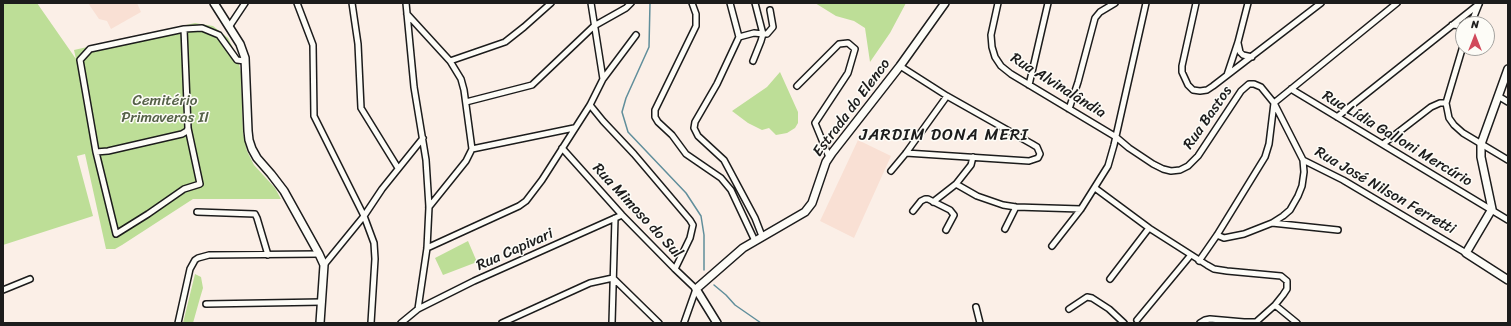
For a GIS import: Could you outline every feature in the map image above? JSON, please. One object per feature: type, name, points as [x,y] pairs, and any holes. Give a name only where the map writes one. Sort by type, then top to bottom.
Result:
[{"type":"street","points":[[214,3],[240,44],[245,61],[248,131],[252,149],[257,158],[284,191],[324,265],[320,323]]},
{"type":"street","points":[[230,27],[245,3]]},
{"type":"street","points":[[297,3],[313,45],[314,116],[364,216],[376,251],[371,323]]},
{"type":"street","points":[[352,3],[358,44],[361,108],[398,168]]},
{"type":"street","points":[[406,3],[414,87],[423,138],[429,207],[427,248],[418,308]]},
{"type":"street","points":[[450,61],[505,42],[524,28],[551,3]]},
{"type":"street","points":[[591,3],[603,79]]},
{"type":"street","points":[[466,102],[532,85],[594,26],[626,8],[631,3]]},
{"type":"street","points":[[692,3],[696,14],[696,26],[655,110],[655,117],[658,122],[672,134],[686,154],[721,178],[730,190],[755,241]]},
{"type":"street","points":[[730,3],[739,37],[695,122],[694,128],[698,136],[724,160],[755,218],[762,236]]},
{"type":"street","points":[[753,61],[763,34],[755,3]]},
{"type":"street","name":"Estrada do Elenco","points":[[684,323],[696,289],[743,248],[805,212],[812,203],[822,171],[829,157],[900,66],[945,3]]},
{"type":"street","name":"Rua Alvinalândia","points":[[998,3],[991,36],[995,57],[1001,66],[1011,74],[1116,137]]},
{"type":"street","points":[[1029,85],[1048,3]]},
{"type":"street","points":[[1069,109],[1078,82],[1095,18],[1100,12],[1115,3]]},
{"type":"street","points":[[1052,246],[1095,188],[1108,166],[1116,137],[1146,3]]},
{"type":"street","points":[[1196,3],[1182,66],[1184,79],[1193,90],[1207,90],[1226,75],[1252,58],[1321,3]]},
{"type":"street","points":[[1226,75],[1238,42],[1248,3]]},
{"type":"street","points":[[1199,261],[1218,235],[1265,157],[1269,144],[1274,103],[1397,3]]},
{"type":"street","points":[[1474,16],[1480,3]]},
{"type":"street","points":[[1337,117],[1480,3]]},
{"type":"street","points":[[739,37],[754,33],[766,34],[773,28],[770,10]]},
{"type":"street","points":[[407,14],[450,61],[460,79],[466,102],[472,149],[466,161],[429,207]]},
{"type":"street","points":[[184,29],[188,128],[200,184],[184,189],[116,234],[96,152],[80,60],[90,49],[184,29],[202,28],[219,35],[237,60],[245,61]]},
{"type":"street","points":[[427,248],[504,214],[526,201],[542,180],[590,104],[603,79],[636,35]]},
{"type":"street","points":[[1238,42],[1240,52],[1245,56],[1252,58]]},
{"type":"street","points":[[797,86],[839,44],[848,43],[855,49],[848,73],[815,122],[829,157]]},
{"type":"street","points":[[1460,56],[1446,103],[1449,118],[1463,133],[1508,160]]},
{"type":"street","points":[[900,66],[947,96],[1032,144],[1040,152],[1040,156],[1036,159],[1028,161],[906,153]]},
{"type":"street","points":[[1466,253],[1492,209],[1481,157],[1480,144],[1508,69]]},
{"type":"street","name":"Rua Bastos","points":[[1116,137],[1142,157],[1163,169],[1172,171],[1180,170],[1188,166],[1198,156],[1241,91],[1246,86],[1254,84],[1261,87],[1274,103]]},
{"type":"street","name":"Rua Lídia Galloni Mercúrio","points":[[1291,89],[1508,220]]},
{"type":"street","points":[[891,171],[906,153],[947,96]]},
{"type":"street","points":[[1498,96],[1508,102]]},
{"type":"street","name":"Rua José Nilson Ferretti","points":[[1274,103],[1303,160],[1343,180],[1466,253],[1508,280]]},
{"type":"street","points":[[1383,144],[1430,107],[1440,103],[1446,103]]},
{"type":"street","points":[[590,104],[693,225],[691,234],[675,269]]},
{"type":"street","points":[[96,152],[108,151],[182,134],[187,131],[188,128]]},
{"type":"street","points":[[472,149],[574,128]]},
{"type":"street","points":[[324,265],[364,216],[398,168],[423,138]]},
{"type":"street","name":"Rua Mimoso do Sul","points":[[562,148],[622,214],[696,289]]},
{"type":"street","points":[[933,202],[956,184],[971,165],[973,157]]},
{"type":"street","points":[[1218,235],[1224,238],[1229,238],[1244,234],[1272,223],[1290,210],[1302,186],[1304,172],[1303,160]]},
{"type":"street","points":[[956,184],[977,196],[992,202],[1016,208],[1080,209]]},
{"type":"street","points":[[1095,188],[1190,256],[1214,269],[1273,275],[1284,278],[1287,281],[1287,289],[1275,305],[1256,322],[1234,322],[1210,319],[1200,323]]},
{"type":"street","points":[[913,211],[922,200],[928,199],[950,210],[953,213],[953,217],[946,230]]},
{"type":"street","points":[[1004,229],[1016,208]]},
{"type":"street","points":[[197,212],[255,214],[268,255]]},
{"type":"street","name":"Rua Capivari","points":[[401,323],[418,308],[493,272],[622,214]]},
{"type":"street","points":[[612,323],[615,218]]},
{"type":"street","points":[[1272,223],[1338,230]]},
{"type":"street","points":[[1110,279],[1149,228]]},
{"type":"street","points":[[178,323],[190,269],[195,260],[209,256],[319,254]]},
{"type":"street","points":[[1137,320],[1190,256]]},
{"type":"street","points":[[502,323],[590,283],[613,278]]},
{"type":"street","points":[[613,278],[659,323]]},
{"type":"street","points":[[3,290],[30,279]]},
{"type":"street","points":[[696,289],[717,323]]},
{"type":"street","points":[[1068,309],[1087,297],[1092,298],[1109,309],[1124,323]]},
{"type":"street","points":[[206,304],[322,302]]},
{"type":"street","points":[[1275,305],[1297,323]]},
{"type":"street","points":[[976,307],[980,323]]},
{"type":"shaded area","points":[[88,3],[137,3],[141,12],[111,29],[107,21],[99,19]]},
{"type":"shaded area","points":[[858,140],[891,156],[854,238],[820,221]]},
{"type":"green space","name":"Cemitério Primaveras II","points":[[3,3],[37,3],[76,59],[74,50],[195,23],[213,26],[228,38],[237,56],[241,72],[243,133],[247,151],[254,165],[275,188],[281,199],[193,199],[122,245],[115,249],[106,249],[85,154],[77,156],[93,216],[3,245]]},
{"type":"green space","points":[[815,3],[906,3],[890,33],[870,62],[865,28],[854,21],[836,16]]},
{"type":"green space","points":[[780,72],[798,112],[798,123],[795,128],[787,133],[776,135],[769,128],[762,130],[748,123],[732,111],[767,87]]},
{"type":"green space","points":[[468,241],[477,262],[443,275],[435,258]]},
{"type":"green space","points":[[195,274],[201,277],[203,288],[193,323],[183,323]]},
{"type":"waterway","points":[[650,3],[649,47],[626,98],[622,112],[628,132],[686,193],[701,216],[704,235],[704,270]]},
{"type":"waterway","points":[[714,285],[735,305],[761,323]]},
{"type":"district","name":"JARDIM DONA MERI","points":[[944,136]]}]
